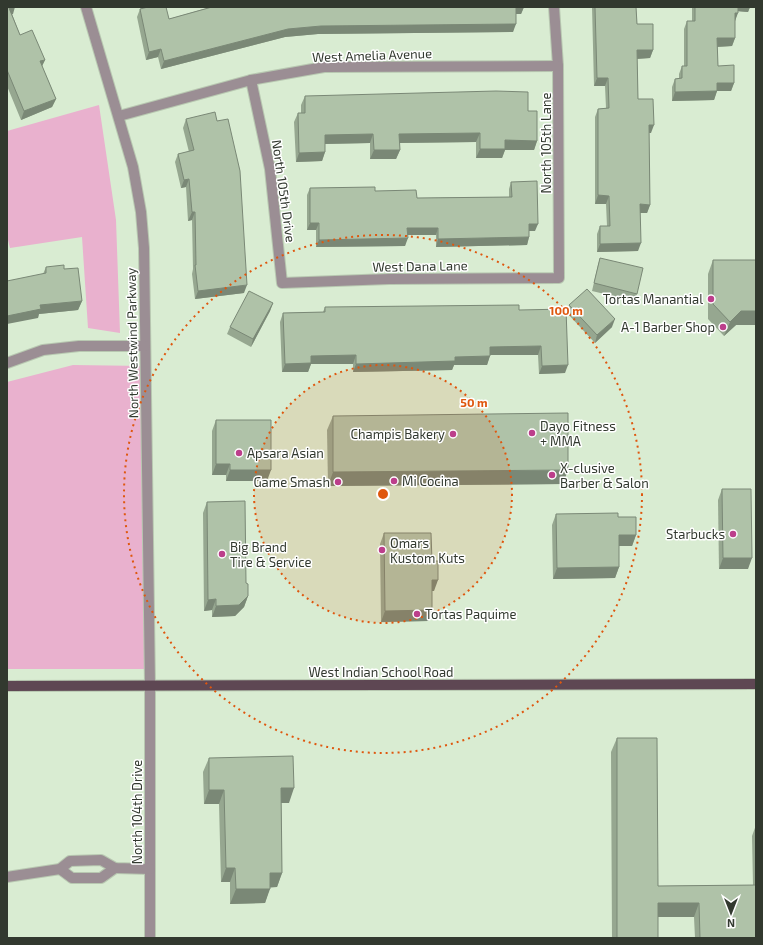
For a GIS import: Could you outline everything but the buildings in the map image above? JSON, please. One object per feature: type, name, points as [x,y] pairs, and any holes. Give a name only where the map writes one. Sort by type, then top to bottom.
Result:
[{"type":"main road","name":"West Indian School Road","points":[[7,686],[756,684]]},
{"type":"street","name":"North Westwind Parkway","points":[[86,7],[133,167],[141,212],[145,285],[150,686]]},
{"type":"street","name":"North 105th Lane","points":[[554,7],[558,66],[559,278]]},
{"type":"street","name":"West Amelia Avenue","points":[[119,116],[251,80],[324,67],[558,66]]},
{"type":"street","name":"North 105th Drive","points":[[251,80],[270,169],[282,283]]},
{"type":"street","name":"West Dana Lane","points":[[282,283],[389,279],[559,278]]},
{"type":"street","points":[[7,364],[43,350],[79,346],[145,346]]},
{"type":"street","name":"North 104th Drive","points":[[150,686],[150,938]]},
{"type":"street","points":[[7,877],[60,869],[70,861],[101,860],[115,868],[150,869]]},
{"type":"street","points":[[88,861],[88,878]]},
{"type":"street","points":[[60,869],[72,878],[102,878],[115,868]]},
{"type":"shaded area","points":[[99,105],[116,220],[120,333],[88,328],[82,237],[10,248],[7,236],[7,131]]},
{"type":"shaded area","points":[[73,365],[145,366],[150,669],[7,669],[7,382]]},
{"type":"place","name":"Tortas Manantial","points":[[711,299]]},
{"type":"place","name":"A-1 Barber Shop","points":[[723,327]]},
{"type":"place","name":"Dayo Fitness + MMA","points":[[532,433]]},
{"type":"place","name":"Champis Bakery","points":[[453,434]]},
{"type":"place","name":"Apsara Asian","points":[[239,453]]},
{"type":"place","name":"X-clusive Barber & Salon","points":[[552,475]]},
{"type":"place","name":"Mi Cocina","points":[[394,481]]},
{"type":"place","name":"Game Smash","points":[[338,482]]},
{"type":"place","name":"Starbucks","points":[[733,534]]},
{"type":"place","name":"Omars Kustom Kuts","points":[[382,550]]},
{"type":"place","name":"Big Brand Tire & Service","points":[[222,554]]},
{"type":"place","name":"Tortas Paquime","points":[[417,614]]}]
